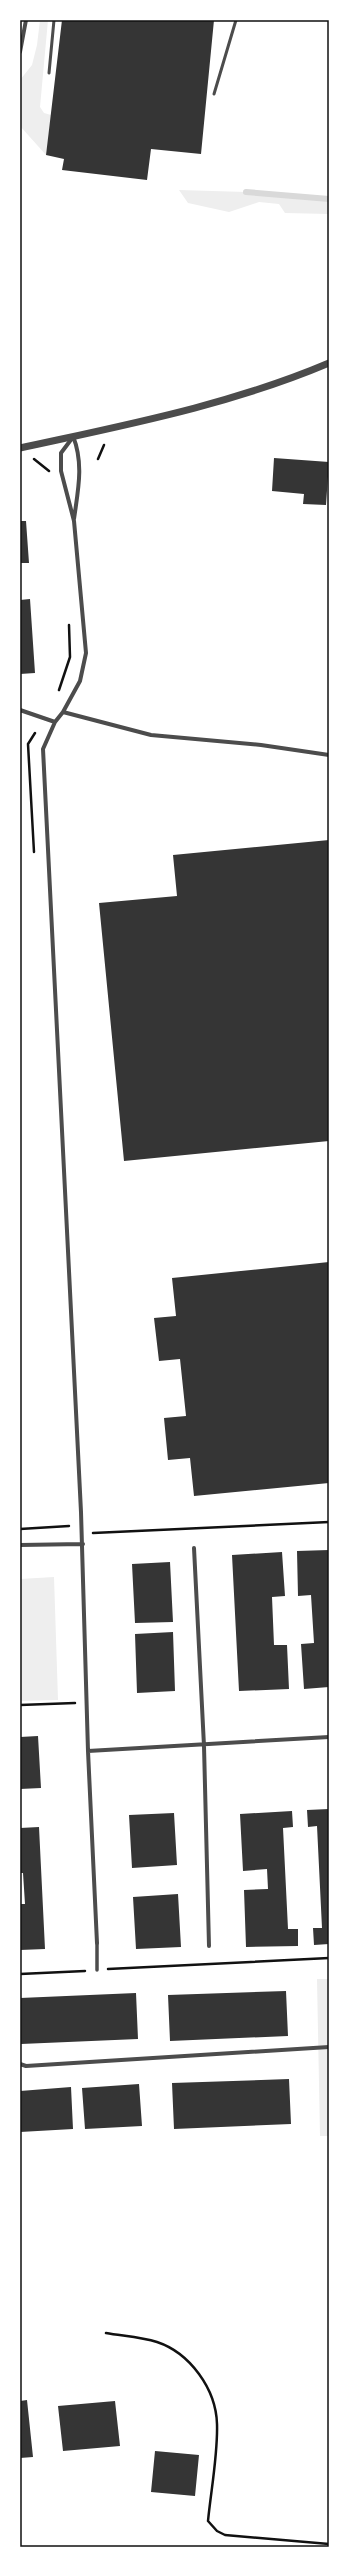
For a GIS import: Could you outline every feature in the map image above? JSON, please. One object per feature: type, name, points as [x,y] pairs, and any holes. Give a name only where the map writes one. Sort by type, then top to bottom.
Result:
[{"type":"street","points":[[20,52],[26,20]]},
{"type":"street","points":[[20,448],[161,417],[240,396],[329,362]]},
{"type":"street","points":[[73,436],[78,450],[81,467],[74,521]]},
{"type":"street","points":[[73,436],[61,453],[61,471],[74,521],[86,653],[80,681],[63,712],[55,722],[43,750],[43,757],[83,1544],[86,1703],[98,1970]]},
{"type":"street","points":[[20,710],[55,722]]},
{"type":"street","points":[[63,712],[151,734],[262,745],[329,755]]},
{"type":"street","points":[[20,1545],[83,1544]]},
{"type":"street","points":[[194,1548],[204,1746],[209,1946]]},
{"type":"street","points":[[88,1751],[204,1746],[329,1737]]},
{"type":"street","points":[[20,2064],[26,2066],[329,2047]]},
{"type":"lane","points":[[49,73],[54,20]]},
{"type":"lane","points":[[214,94],[236,20]]},
{"type":"path","points":[[82,1534],[329,1522]]},
{"type":"path","points":[[20,1529],[54,1527]]},
{"type":"path","points":[[20,1705],[86,1703]]},
{"type":"path","points":[[20,1974],[329,1958]]},
{"type":"path","points":[[106,2333],[157,2342],[182,2355],[199,2374],[212,2401],[217,2423],[208,2521],[217,2531],[225,2535],[329,2544]]},
{"type":"shaded area","points":[[40,20],[48,20],[40,107],[44,113],[51,115],[46,155],[20,126],[20,80],[32,65],[37,45]]},
{"type":"shaded area","points":[[179,190],[246,192],[329,199],[329,214],[285,213],[279,204],[259,202],[229,212],[188,203]]},
{"type":"shaded area","points":[[54,1577],[58,1700],[20,1701],[20,1579]]},
{"type":"shaded area","points":[[317,1979],[329,1979],[329,2136],[320,2136]]},
{"type":"building","points":[[62,20],[214,20],[201,154],[151,149],[147,180],[62,170],[64,159],[46,155]]},
{"type":"building","points":[[274,458],[329,462],[326,505],[303,504],[304,494],[272,491]]},
{"type":"building","points":[[20,521],[26,521],[29,563],[20,563]]},
{"type":"building","points":[[30,599],[35,673],[20,674],[20,600]]},
{"type":"building","points":[[329,840],[329,1141],[124,1161],[99,903],[177,896],[173,855]]},
{"type":"building","points":[[329,1262],[329,1483],[194,1496],[190,1458],[168,1460],[164,1418],[186,1416],[180,1359],[159,1361],[154,1318],[176,1316],[172,1278]]},
{"type":"building","points":[[329,1550],[329,1687],[304,1689],[301,1644],[314,1643],[311,1595],[298,1596],[297,1551]]},
{"type":"building","points":[[282,1552],[285,1596],[272,1597],[274,1645],[287,1645],[289,1689],[239,1691],[232,1555]]},
{"type":"building","points":[[170,1562],[173,1622],[135,1623],[132,1564]]},
{"type":"building","points":[[173,1632],[175,1691],[137,1693],[135,1634]]},
{"type":"building","points":[[38,1736],[41,1788],[20,1789],[20,1737]]},
{"type":"building","points":[[329,1809],[329,1944],[314,1945],[313,1928],[322,1928],[317,1826],[308,1827],[307,1810]]},
{"type":"building","points":[[292,1811],[293,1827],[283,1828],[288,1929],[298,1929],[298,1946],[246,1947],[244,1890],[268,1889],[267,1869],[243,1871],[240,1814]]},
{"type":"building","points":[[174,1813],[177,1865],[132,1868],[129,1815]]},
{"type":"building","points":[[39,1827],[45,1949],[20,1950],[20,1904],[25,1904],[23,1873],[20,1873],[20,1828]]},
{"type":"building","points":[[178,1894],[181,1947],[136,1949],[133,1897]]},
{"type":"building","points":[[286,1991],[288,2036],[170,2041],[168,1995]]},
{"type":"building","points":[[136,1993],[138,2039],[21,2044],[20,1998]]},
{"type":"building","points":[[289,2079],[291,2124],[174,2129],[172,2083]]},
{"type":"building","points":[[139,2084],[142,2126],[85,2129],[82,2088]]},
{"type":"building","points":[[71,2087],[73,2129],[20,2132],[20,2091]]},
{"type":"building","points":[[27,2400],[33,2457],[20,2458],[20,2401]]},
{"type":"building","points":[[115,2401],[120,2446],[63,2451],[58,2406]]},
{"type":"building","points":[[155,2451],[199,2455],[195,2496],[151,2492]]},
{"type":"waterway","points":[[246,192],[329,199]]}]
